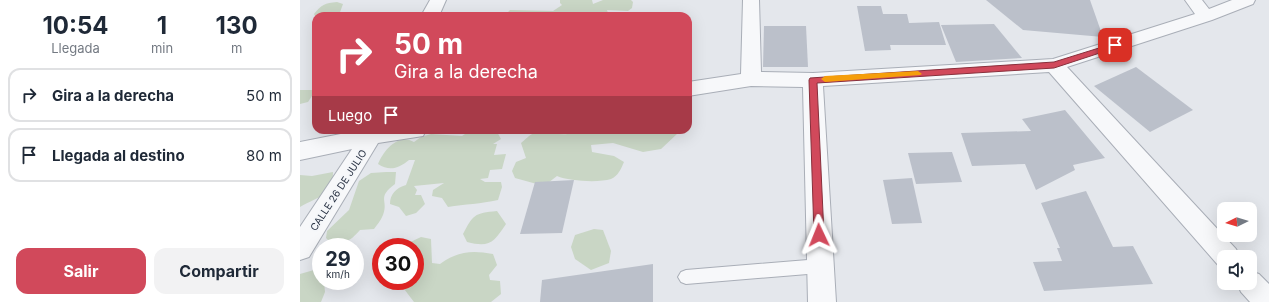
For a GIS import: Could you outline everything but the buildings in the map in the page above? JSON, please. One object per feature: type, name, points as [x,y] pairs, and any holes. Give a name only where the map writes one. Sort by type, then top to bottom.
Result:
[{"type":"street","points":[[432,12],[438,0]]},
{"type":"street","points":[[750,79],[751,0]]},
{"type":"street","points":[[1193,0],[1206,16]]},
{"type":"street","points":[[692,88],[750,79],[813,80],[1054,65],[1206,16],[1247,0]]},
{"type":"street","points":[[1054,65],[1221,250]]},
{"type":"street","points":[[813,80],[822,302]]},
{"type":"street","points":[[300,151],[370,134]]},
{"type":"street","name":"CALLE 26 DE JULIO","points":[[300,249],[373,134]]},
{"type":"street","points":[[1257,290],[1268,302]]},
{"type":"lane","points":[[686,277],[820,266]]},
{"type":"green space","points":[[560,0],[592,0],[593,4],[603,0],[631,0],[633,2],[632,8],[628,11],[508,12],[510,10],[553,11],[562,5]]},
{"type":"green space","points":[[337,2],[343,4],[340,12],[316,12],[326,4]]},
{"type":"green space","points":[[300,90],[312,90],[312,96],[308,102],[300,104]]},
{"type":"green space","points":[[431,134],[462,136],[465,134],[498,134],[501,139],[493,144],[497,144],[494,155],[506,154],[502,169],[490,170],[488,178],[480,179],[485,182],[501,182],[502,187],[498,200],[448,207],[442,198],[432,196],[433,190],[444,183],[414,186],[417,190],[415,195],[421,195],[425,204],[416,213],[406,216],[399,207],[390,204],[391,197],[394,192],[406,185],[415,160],[409,160],[394,168],[386,168],[378,164],[384,153],[392,144],[402,140],[414,142],[421,137]]},
{"type":"green space","points":[[532,134],[677,134],[661,149],[643,152],[613,143],[591,145],[592,152],[614,156],[624,162],[617,174],[611,179],[584,181],[557,176],[544,186],[515,178],[512,171],[516,162],[526,158],[521,143]]},
{"type":"green space","points":[[333,172],[331,186],[328,191],[300,207],[300,175],[312,176]]},
{"type":"green space","points":[[396,172],[395,184],[384,196],[385,206],[380,221],[374,229],[360,230],[352,238],[326,238],[327,231],[349,210],[359,181],[371,173]]},
{"type":"green space","points":[[497,211],[506,224],[498,235],[491,242],[486,244],[467,242],[463,234],[472,219],[479,214]]},
{"type":"green space","points":[[594,229],[603,230],[611,251],[609,263],[591,270],[575,259],[571,247],[575,235]]},
{"type":"green space","points":[[421,237],[431,239],[432,263],[440,264],[453,256],[465,253],[478,252],[493,254],[497,265],[489,275],[490,280],[500,281],[501,294],[491,302],[414,302],[405,290],[424,290],[424,238],[419,238]]},
{"type":"green space","points":[[312,271],[312,290],[325,290],[321,302],[300,302],[300,274]]},
{"type":"slow traffic","points":[[825,79],[918,74]]},
{"type":"route","points":[[819,235],[813,80],[1054,65],[1115,45]]}]
